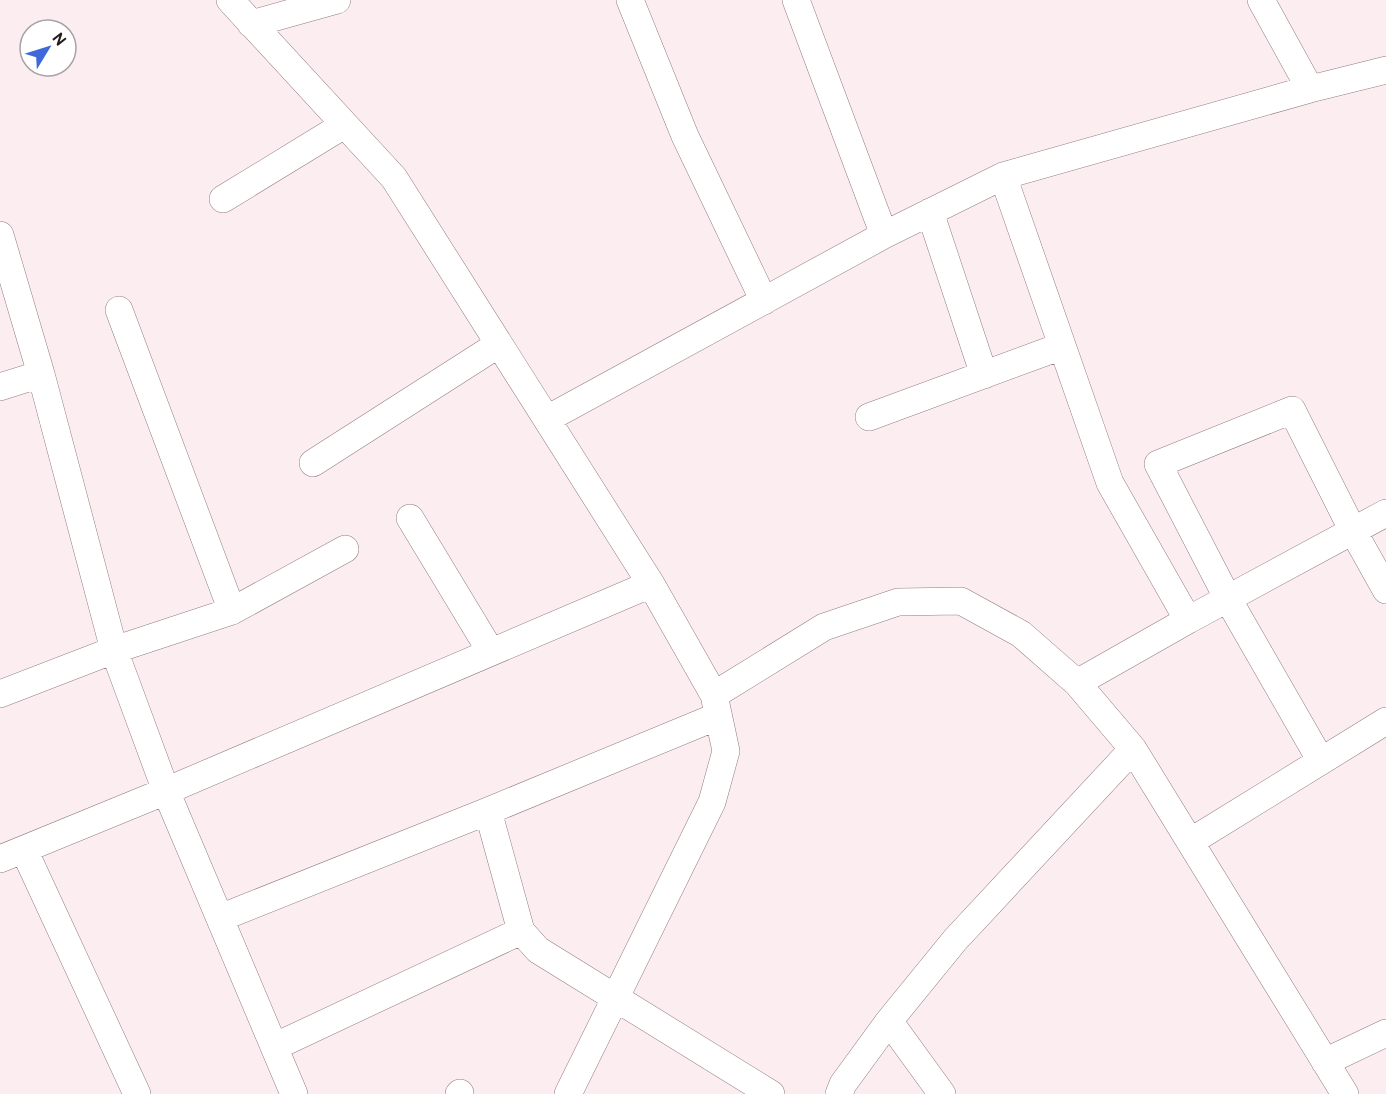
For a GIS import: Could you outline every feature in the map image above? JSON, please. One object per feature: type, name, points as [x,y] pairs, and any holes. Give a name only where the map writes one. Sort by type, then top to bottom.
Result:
[{"type":"street","points":[[230,0],[394,178],[651,584],[716,706],[726,751],[712,802],[568,1094]]},
{"type":"street","points":[[251,24],[337,0]]},
{"type":"street","points":[[630,0],[685,136],[764,301]]},
{"type":"street","points":[[1261,0],[1310,89]]},
{"type":"street","points":[[803,2],[884,235]]},
{"type":"street","points":[[547,419],[884,235],[1003,176],[1310,89],[1386,70]]},
{"type":"street","points":[[223,199],[344,125]]},
{"type":"street","points":[[1003,176],[1110,483],[1188,620]]},
{"type":"street","points":[[930,212],[984,375]]},
{"type":"street","points":[[1,238],[41,374],[114,650],[166,791],[294,1094]]},
{"type":"street","points":[[119,310],[232,612]]},
{"type":"street","points":[[314,463],[499,344]]},
{"type":"street","points":[[869,417],[1062,346]]},
{"type":"street","points":[[0,387],[41,374]]},
{"type":"street","points":[[1321,761],[1228,599],[1158,464],[1292,410],[1353,531],[1386,590]]},
{"type":"street","points":[[1077,683],[1386,513]]},
{"type":"street","points":[[410,518],[491,652]]},
{"type":"street","points":[[0,694],[114,650],[232,612],[345,549]]},
{"type":"street","points":[[136,1094],[12,855],[651,584]]},
{"type":"street","points":[[220,918],[488,811],[716,706],[824,627],[898,602],[961,601],[1021,634],[1077,683],[1133,749],[1345,1094]]},
{"type":"street","points":[[1190,843],[1386,721]]},
{"type":"street","points":[[839,1094],[843,1084],[889,1021],[955,940],[1133,749]]},
{"type":"street","points":[[488,811],[521,931],[538,950],[771,1094]]},
{"type":"street","points":[[274,1047],[521,931]]},
{"type":"street","points":[[889,1021],[942,1094]]},
{"type":"street","points":[[1325,1062],[1386,1033]]}]
